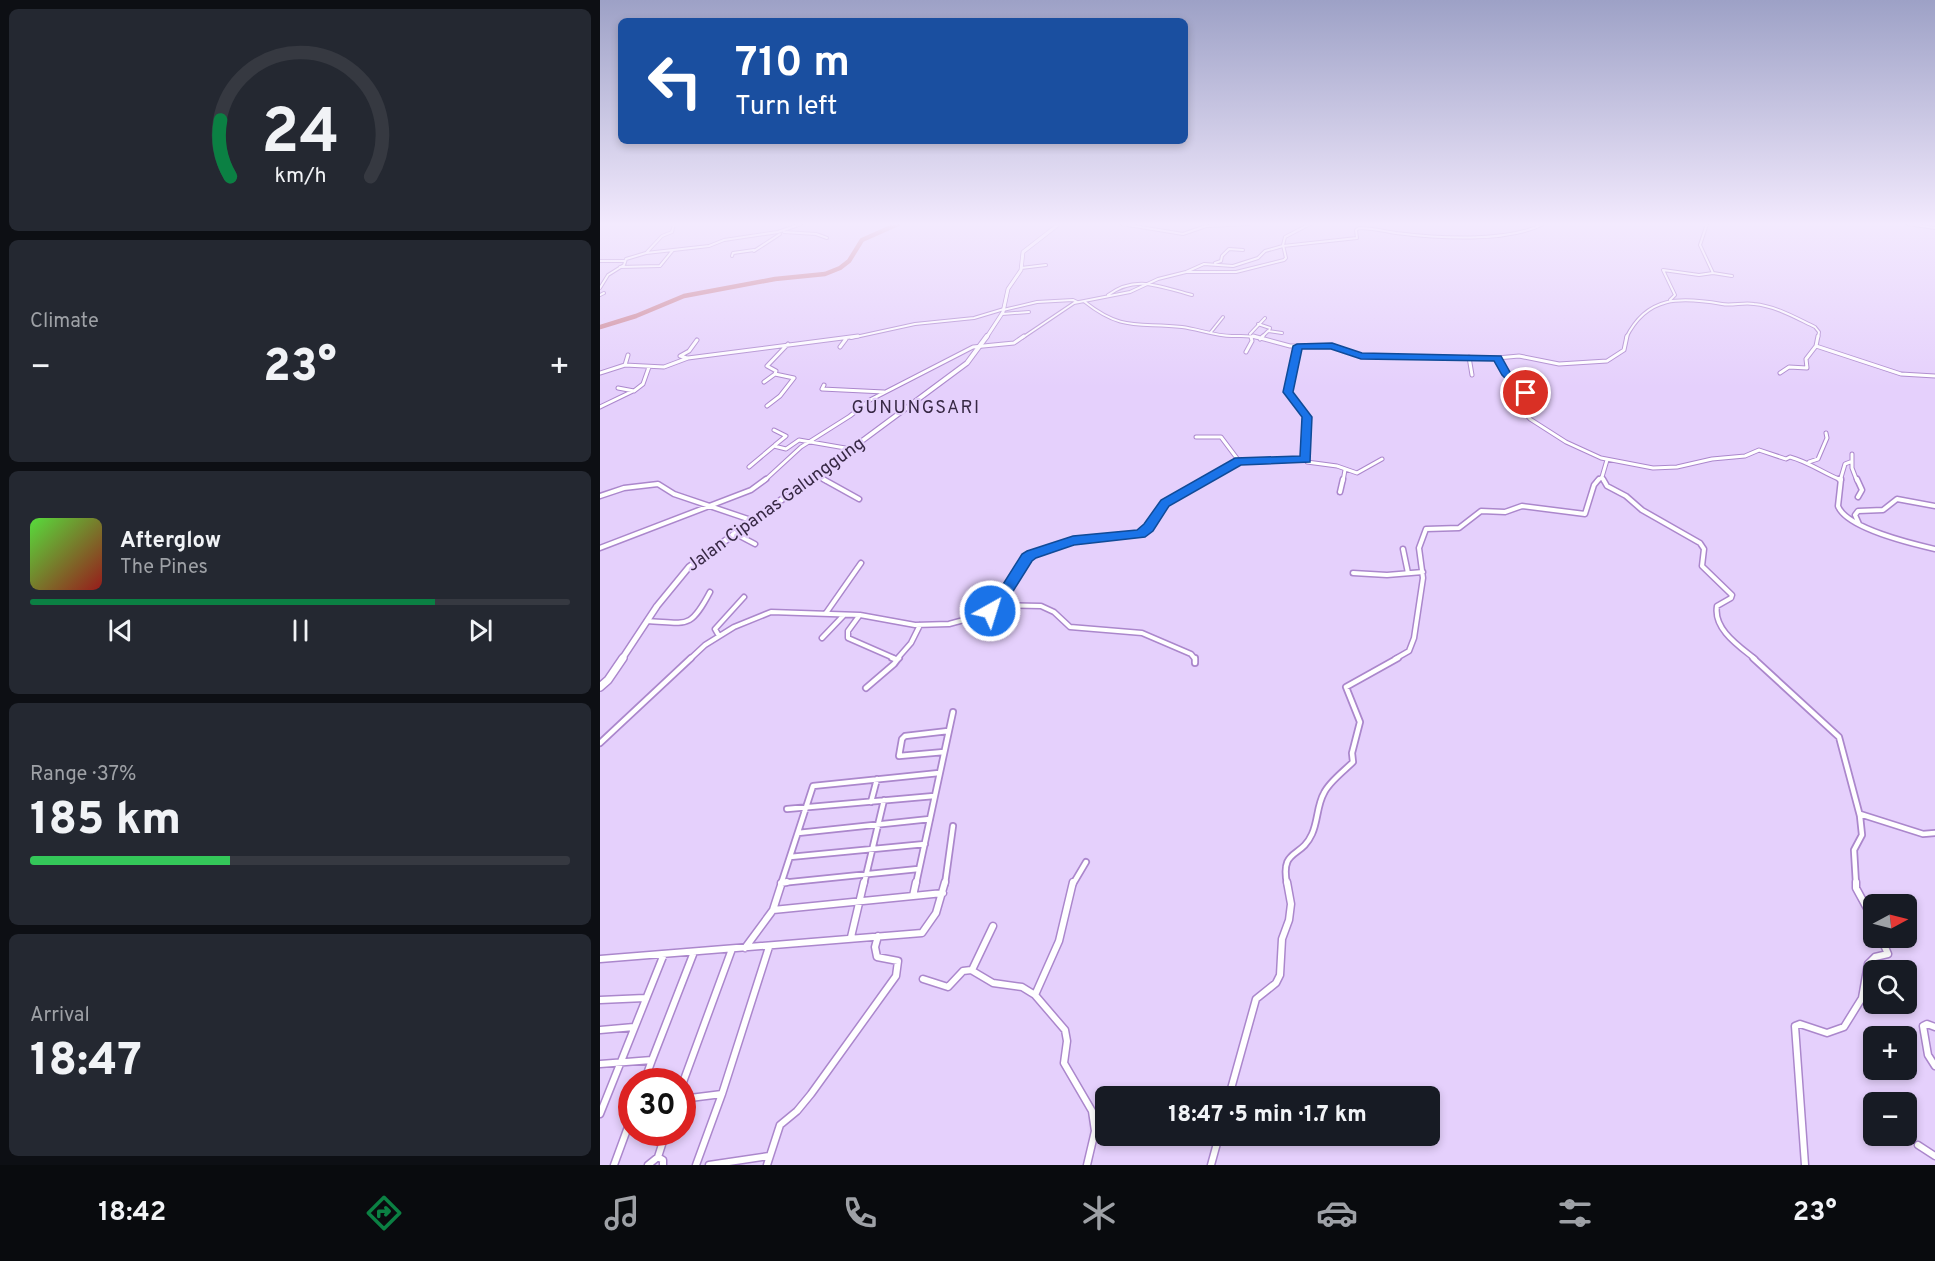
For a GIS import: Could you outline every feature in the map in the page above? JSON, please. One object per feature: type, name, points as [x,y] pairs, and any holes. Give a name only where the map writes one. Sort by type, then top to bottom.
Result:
[{"type":"street","points":[[600,292],[606,278]]},
{"type":"street","points":[[981,346],[1003,311],[1008,289],[1015,278]]},
{"type":"street","points":[[600,548],[760,485],[793,453],[870,400],[981,346],[1014,343],[1071,304],[1130,292],[1159,278]]},
{"type":"street","points":[[1667,278],[1675,296],[1669,301]]},
{"type":"street","points":[[1102,299],[1121,285],[1147,283],[1192,295]]},
{"type":"street","points":[[600,373],[625,365],[664,367],[688,358],[788,343],[846,339],[915,324],[974,318],[1037,302],[1073,300],[1078,303]]},
{"type":"street","points":[[1085,302],[1098,313],[1127,325],[1181,327],[1232,336],[1251,335],[1297,346],[1332,346],[1361,356],[1497,358],[1519,356],[1559,364],[1611,360],[1624,350],[1626,338],[1640,316],[1649,308],[1669,301],[1706,301],[1727,305],[1735,302],[1765,306],[1816,328],[1819,332],[1816,346],[1806,359],[1807,367],[1789,367],[1780,373]]},
{"type":"street","points":[[1003,311],[1029,312]]},
{"type":"street","points":[[1210,333],[1223,317]]},
{"type":"street","points":[[1246,352],[1252,341],[1251,335],[1264,318]]},
{"type":"street","points":[[1258,324],[1270,328],[1260,339]]},
{"type":"street","points":[[1268,331],[1282,333]]},
{"type":"street","points":[[840,347],[846,339]]},
{"type":"street","points":[[688,358],[680,356],[689,351],[697,340]]},
{"type":"street","points":[[776,374],[776,371],[767,366],[788,343]]},
{"type":"street","name":"Jalan Cipanas Galunggung","points":[[600,687],[608,680],[688,567],[961,368],[981,346]]},
{"type":"street","points":[[1297,346],[1288,392],[1307,417],[1306,460]]},
{"type":"street","points":[[1816,346],[1901,374],[1935,376]]},
{"type":"street","points":[[625,365],[628,356]]},
{"type":"street","points":[[1469,357],[1472,375]]},
{"type":"street","points":[[1497,358],[1506,373],[1525,390],[1525,412],[1530,419],[1566,442],[1607,460],[1653,468],[1680,467],[1712,459],[1745,456],[1760,450],[1786,459],[1808,462],[1826,474],[1841,480]]},
{"type":"street","points":[[600,407],[634,391],[643,384],[649,367]]},
{"type":"street","points":[[764,382],[776,374],[794,378],[780,396],[767,406]]},
{"type":"street","points":[[824,385],[822,389],[886,392]]},
{"type":"street","points":[[618,388],[634,391]]},
{"type":"street","points":[[749,467],[786,436],[774,430]]},
{"type":"street","points":[[1808,462],[1818,459],[1827,438],[1826,433]]},
{"type":"street","points":[[1196,437],[1221,437],[1239,461]]},
{"type":"street","points":[[774,446],[786,449],[797,441],[852,449]]},
{"type":"street","points":[[1852,454],[1850,462],[1854,476],[1862,490],[1857,497]]},
{"type":"street","points":[[600,743],[674,673],[719,636],[734,627],[771,612],[860,615],[920,625],[956,622],[982,615],[996,605],[1029,556],[1073,540],[1140,534],[1149,528],[1165,503],[1239,461],[1306,460],[1313,464],[1360,473],[1382,459]]},
{"type":"street","points":[[1232,1086],[1256,999],[1276,983],[1280,975],[1282,939],[1289,920],[1291,904],[1284,868],[1285,862],[1309,840],[1324,792],[1353,762],[1352,753],[1360,723],[1346,687],[1409,651],[1419,623],[1422,572],[1418,544],[1426,529],[1459,528],[1479,511],[1503,513],[1520,506],[1585,514],[1589,509],[1591,488],[1594,482],[1602,477],[1607,460]]},
{"type":"street","points":[[1850,462],[1845,464],[1841,480],[1839,510],[1859,524],[1915,545],[1935,549]]},
{"type":"street","points":[[1340,492],[1345,470]]},
{"type":"street","points":[[816,475],[859,499]]},
{"type":"street","points":[[1602,477],[1607,486],[1626,496],[1642,510],[1687,534],[1703,546],[1702,566],[1732,595],[1731,598],[1717,606],[1719,624],[1746,654],[1778,679],[1837,735],[1860,814],[1862,835],[1854,850],[1856,888],[1863,901]]},
{"type":"street","points":[[600,496],[621,488],[655,483],[674,494],[751,520]]},
{"type":"street","points":[[1859,524],[1856,513],[1883,510],[1895,499],[1935,506]]},
{"type":"street","points":[[733,533],[755,544]]},
{"type":"street","points":[[1403,549],[1408,573]]},
{"type":"street","points":[[826,614],[861,563]]},
{"type":"street","points":[[1353,573],[1387,575],[1422,572]]},
{"type":"street","points":[[648,621],[687,623],[698,615],[710,592]]},
{"type":"street","points":[[719,636],[715,629],[744,597]]},
{"type":"street","points":[[996,605],[1032,604],[1049,609],[1070,627],[1146,634],[1191,654],[1195,657],[1195,663]]},
{"type":"street","points":[[822,638],[844,615]]},
{"type":"street","points":[[860,615],[848,631],[848,638],[897,660]]},
{"type":"street","points":[[866,688],[893,666],[911,643],[920,625]]},
{"type":"street","points":[[913,896],[953,712]]},
{"type":"street","points":[[944,752],[899,756],[904,737],[949,731]]},
{"type":"street","points":[[745,948],[773,910],[815,785],[939,773]]},
{"type":"street","points":[[871,802],[878,779]]},
{"type":"street","points":[[788,809],[934,796]]},
{"type":"street","points":[[851,938],[858,902],[885,800]]},
{"type":"street","points":[[1860,814],[1923,834],[1935,833]]},
{"type":"street","points":[[798,833],[930,819]]},
{"type":"street","points":[[600,958],[922,933],[932,924],[943,893],[953,826]]},
{"type":"street","points":[[790,857],[925,844]]},
{"type":"street","points":[[1035,995],[1059,941],[1074,879],[1086,862]]},
{"type":"street","points":[[781,883],[918,869]]},
{"type":"street","points":[[773,910],[943,893]]},
{"type":"street","points":[[972,970],[993,926]]},
{"type":"street","points":[[767,1165],[780,1125],[797,1111],[811,1094],[896,976],[898,961],[877,957],[875,947],[878,936]]},
{"type":"street","points":[[696,1165],[722,1094],[769,946]]},
{"type":"street","points":[[1805,1165],[1795,1026],[1800,1024],[1817,1031],[1831,1033],[1846,1026],[1862,998],[1868,964],[1875,957],[1888,954],[1885,948]]},
{"type":"street","points":[[688,1068],[732,949]]},
{"type":"street","points":[[649,1068],[694,952]]},
{"type":"street","points":[[600,1114],[603,1101],[622,1062],[664,954]]},
{"type":"street","points":[[923,979],[948,987],[963,971],[972,970],[993,983],[1022,987],[1035,995],[1065,1030],[1067,1041],[1064,1063],[1092,1111],[1095,1131],[1087,1165]]},
{"type":"street","points":[[600,1000],[645,998]]},
{"type":"street","points":[[1935,1027],[1927,1024],[1923,1026],[1928,1055],[1935,1066]]},
{"type":"street","points":[[600,1030],[634,1027]]},
{"type":"street","points":[[600,1064],[652,1060]]},
{"type":"street","points":[[696,1097],[722,1094]]},
{"type":"street","points":[[1918,1145],[1935,1156]]},
{"type":"street","points":[[614,1165],[621,1146]]},
{"type":"street","points":[[648,1165],[658,1157],[662,1146]]},
{"type":"street","points":[[1211,1165],[1216,1146]]},
{"type":"street","points":[[709,1165],[769,1156]]},
{"type":"street","points":[[658,1157],[663,1160],[663,1165]]},
{"type":"waterway","points":[[600,327],[636,316],[684,296],[781,278]]},
{"type":"district","name":"GUNUNGSARI","points":[[916,408]]},
{"type":"route","points":[[990,611],[1000,601],[1031,555],[1073,540],[1133,536],[1145,532],[1165,503],[1239,461],[1306,460],[1307,417],[1288,392],[1297,346],[1336,346],[1361,356],[1497,358],[1506,373],[1526,393]]}]
